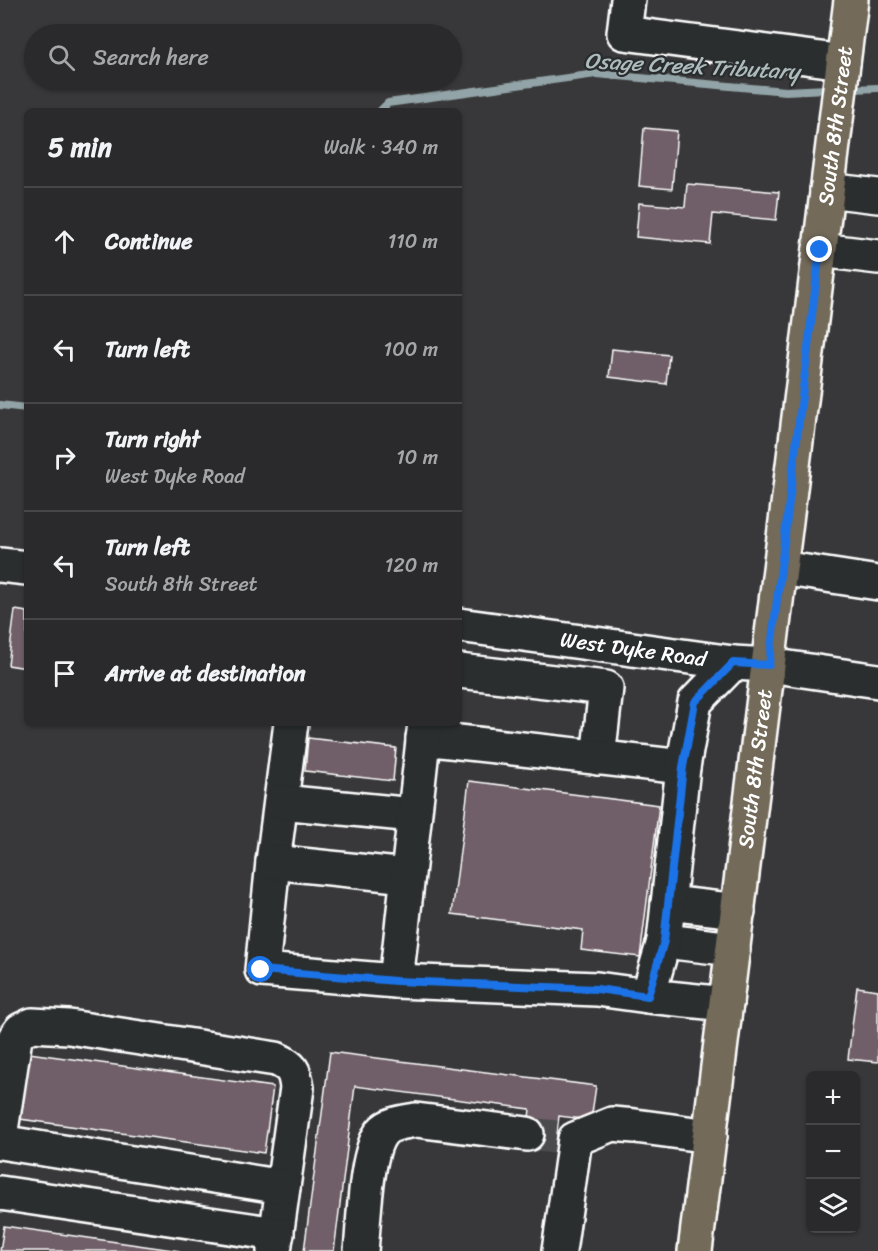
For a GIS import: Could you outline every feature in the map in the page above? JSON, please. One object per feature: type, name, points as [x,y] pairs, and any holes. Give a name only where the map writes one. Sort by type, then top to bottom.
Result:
[{"type":"main road","name":"South 8th Street","points":[[695,1251],[851,0]]},
{"type":"street","points":[[628,0],[624,33],[843,62]]},
{"type":"street","points":[[827,190],[878,196]]},
{"type":"street","points":[[820,250],[878,257]]},
{"type":"street","points":[[0,565],[24,568]]},
{"type":"street","points":[[781,568],[878,583]]},
{"type":"street","name":"West Dyke Road","points":[[462,625],[878,681]]},
{"type":"street","points":[[648,996],[664,941],[683,767],[695,702],[733,663]]},
{"type":"street","points":[[462,671],[606,688],[598,758]]},
{"type":"street","points":[[291,726],[261,970],[396,981],[597,989],[726,1004]]},
{"type":"street","points":[[396,981],[424,731],[598,758],[683,767]]},
{"type":"street","points":[[281,802],[414,815]]},
{"type":"street","points":[[273,862],[408,876]]},
{"type":"street","points":[[668,903],[738,910]]},
{"type":"street","points":[[664,941],[733,949]]},
{"type":"street","points":[[0,1137],[15,1038],[21,1029],[32,1025],[69,1027],[276,1059],[288,1064],[296,1074],[297,1088],[275,1243],[0,1193]]},
{"type":"street","points":[[361,1251],[368,1176],[374,1146],[382,1130],[398,1123],[416,1120],[553,1136],[612,1124],[710,1136]]},
{"type":"street","points":[[553,1136],[559,1251]]},
{"type":"street","points":[[0,1142],[283,1187]]},
{"type":"building","points":[[644,128],[677,131],[672,189],[639,186]]},
{"type":"building","points":[[687,184],[779,192],[776,220],[713,214],[710,244],[636,237],[639,203],[685,207]]},
{"type":"building","points":[[612,349],[669,355],[666,384],[609,377]]},
{"type":"building","points":[[15,610],[24,612],[24,668],[8,665]]},
{"type":"building","points":[[308,738],[396,748],[393,781],[305,771]]},
{"type":"building","points":[[469,781],[659,805],[640,957],[581,950],[583,930],[452,914]]},
{"type":"building","points":[[857,987],[878,990],[878,1062],[848,1059]]},
{"type":"building","points":[[330,1052],[596,1086],[591,1120],[559,1116],[555,1147],[526,1144],[530,1109],[355,1086],[334,1251],[304,1251]]},
{"type":"building","points":[[29,1053],[273,1087],[264,1153],[20,1119]]},
{"type":"building","points":[[4,1226],[180,1251],[0,1251]]},
{"type":"waterway","name":"Osage Creek Tributary","points":[[383,108],[388,103],[596,74],[786,91],[827,89]]},
{"type":"waterway","name":"Osage Creek Tributary","points":[[853,89],[878,88]]},
{"type":"waterway","name":"Osage Creek Tributary","points":[[0,405],[24,408]]},
{"type":"tunnel","points":[[527,1134],[556,1137]]},
{"type":"route","points":[[261,970],[396,981],[597,989],[648,996],[664,941],[683,767],[695,702],[733,663],[769,665],[820,250]]}]
